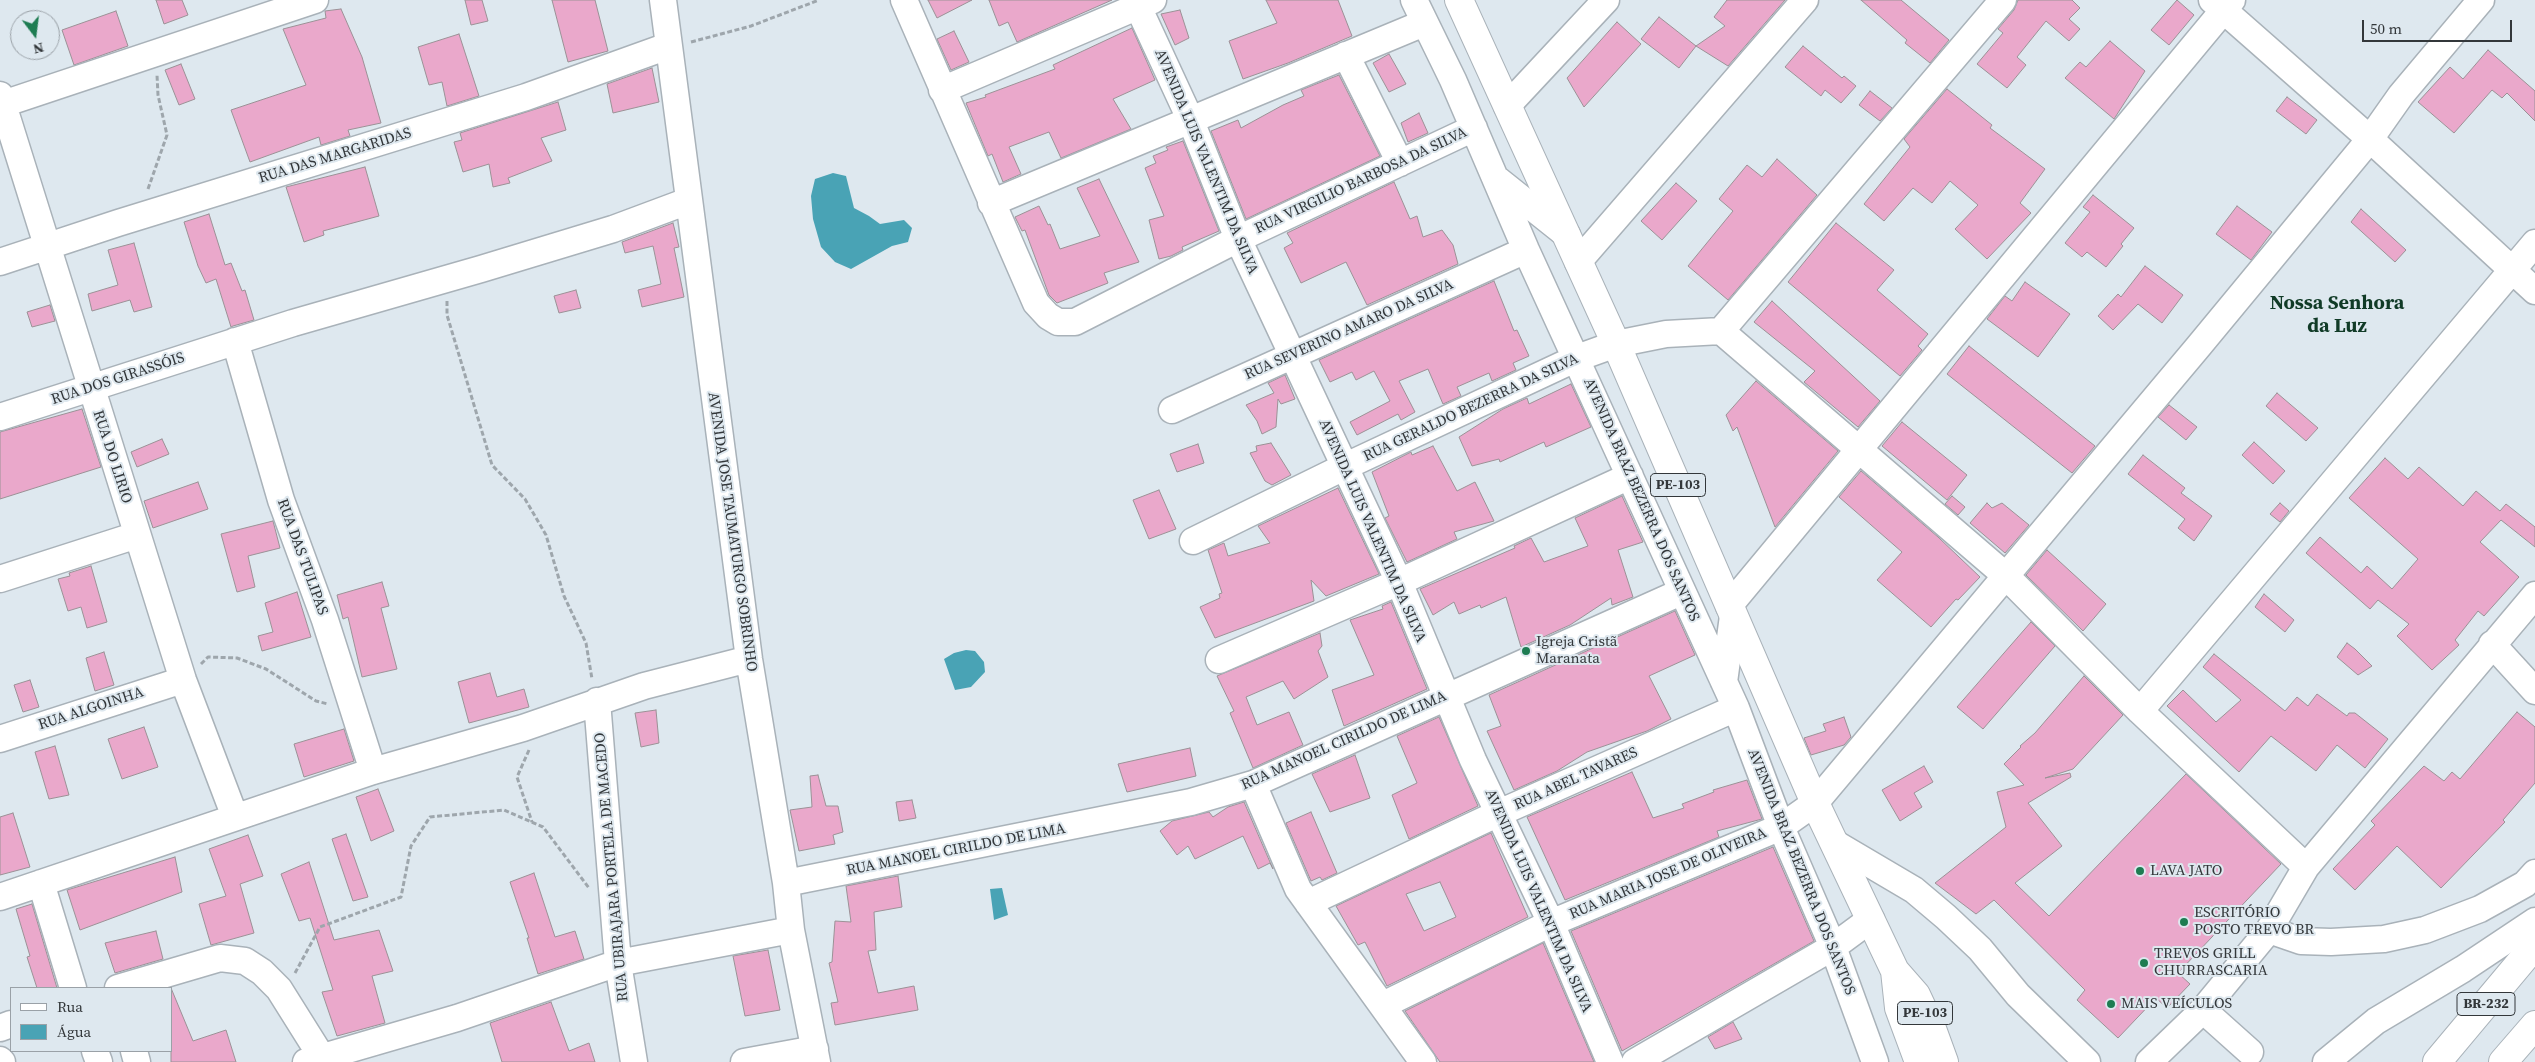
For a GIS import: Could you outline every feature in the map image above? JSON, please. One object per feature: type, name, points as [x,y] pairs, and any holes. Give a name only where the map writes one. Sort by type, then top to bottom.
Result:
[{"type":"main road","name":"PE-103","points":[[1459,0],[1616,344],[1815,803],[1895,971],[1916,995],[1944,1062]]},
{"type":"main road","name":"BR-232","points":[[2437,1062],[2535,945]]},
{"type":"main road","name":"PE-103","points":[[1895,971],[1899,1008],[1919,1062]]},
{"type":"main road","name":"BR-232","points":[[2504,1062],[2535,1025]]},
{"type":"street","points":[[1,101],[168,49],[315,0]]},
{"type":"street","name":"AVENIDA JOSE TAUMATURGO SOBRINHO","points":[[663,0],[749,660],[786,883],[791,930],[816,1055]]},
{"type":"street","points":[[904,0],[991,203],[1346,56],[1419,11]]},
{"type":"street","points":[[1507,106],[1606,0]]},
{"type":"street","points":[[1578,262],[1805,0]]},
{"type":"street","points":[[2003,0],[1721,331],[2005,575],[2140,710],[2306,867]]},
{"type":"street","name":"RUA MARIA JOSE DE OLIVEIRA","points":[[1383,1005],[1551,923],[1781,827],[1815,803],[2370,139],[2400,95],[2482,0]]},
{"type":"street","points":[[942,90],[1142,2]]},
{"type":"street","name":"AVENIDA LUIS VALENTIM DA SILVA","points":[[1142,2],[1238,239],[1399,582],[1445,696],[1551,923],[1610,1062]]},
{"type":"street","points":[[1724,682],[1731,611],[2222,4],[2535,292]]},
{"type":"street","name":"AVENIDA BRAZ BEZERRA DOS SANTOS","points":[[1419,11],[1453,80],[1526,250],[1577,358],[1681,592],[1736,708],[1781,827],[1833,946],[1875,1062]]},
{"type":"street","name":"RUA DAS MARGARIDAS","points":[[0,262],[203,196],[491,108],[668,46]]},
{"type":"street","points":[[1346,56],[1400,163]]},
{"type":"street","name":"RUA DO LIRIO","points":[[1,101],[183,680],[235,817]]},
{"type":"street","name":"RUA VIRGILIO BARBOSA DA SILVA","points":[[991,203],[1036,303],[1048,316],[1058,322],[1075,322],[1238,239],[1474,128]]},
{"type":"street","points":[[1496,178],[1566,234]]},
{"type":"street","points":[[235,341],[613,229],[688,201]]},
{"type":"street","points":[[2140,710],[2535,243]]},
{"type":"street","name":"RUA SEVERINO AMARO DA SILVA","points":[[1172,410],[1526,250]]},
{"type":"street","name":"RUA GERALDO BEZERRA DA SILVA","points":[[1193,541],[1577,358],[1616,344],[1666,334],[1721,331]]},
{"type":"street","name":"RUA DOS GIRASSÓIS","points":[[0,417],[235,341]]},
{"type":"street","name":"RUA DAS TULIPAS","points":[[235,341],[281,500],[326,620],[373,772]]},
{"type":"street","points":[[1219,660],[1399,582],[1630,476]]},
{"type":"street","points":[[0,579],[137,535]]},
{"type":"street","name":"RUA MANOEL CIRILDO DE LIMA","points":[[786,883],[1182,804],[1253,784],[1445,696],[1573,642],[1681,592]]},
{"type":"street","points":[[2150,1062],[2202,1010],[2268,930],[2306,867],[2535,595]]},
{"type":"street","points":[[2492,644],[2535,691]]},
{"type":"street","points":[[0,897],[235,817],[373,772],[542,721],[597,701],[749,660]]},
{"type":"street","name":"RUA ALGOINHA","points":[[0,739],[183,680]]},
{"type":"street","name":"RUA UBIRAJARA PORTELA DE MACEDO","points":[[597,701],[618,963],[634,1062]]},
{"type":"street","name":"RUA ABEL TAVARES","points":[[1308,903],[1499,813],[1736,708]]},
{"type":"street","points":[[1253,784],[1298,889],[1423,1062]]},
{"type":"street","points":[[1836,844],[1914,890],[1946,917],[1980,950],[2018,995],[2087,1062]]},
{"type":"street","points":[[2268,930],[2301,941],[2331,942],[2384,939],[2417,932],[2480,910],[2525,884],[2535,873]]},
{"type":"street","points":[[42,883],[73,987]]},
{"type":"street","points":[[1635,1062],[1833,946],[1871,919]]},
{"type":"street","points":[[2326,1062],[2376,1021],[2463,969],[2535,921]]},
{"type":"street","points":[[121,987],[220,958],[245,961],[262,972],[282,995],[313,1059],[457,1018],[618,963],[791,930]]},
{"type":"street","points":[[2202,1010],[2250,1052]]},
{"type":"street","points":[[744,1062],[816,1055]]},
{"type":"path","points":[[668,46],[752,26],[819,0]]},
{"type":"path","points":[[141,195],[148,189],[167,134],[158,95],[157,73],[168,49]]},
{"type":"path","points":[[448,279],[447,315],[492,465],[525,499],[546,535],[564,596],[586,643],[597,701]]},
{"type":"path","points":[[183,680],[208,657],[237,658],[266,669],[316,701],[355,710]]},
{"type":"path","points":[[532,822],[517,778],[542,721]]},
{"type":"path","points":[[282,995],[320,927],[401,897],[411,846],[430,817],[504,810],[543,827],[591,891]]},
{"type":"water","points":[[833,173],[846,176],[854,208],[880,224],[904,220],[912,228],[908,242],[892,246],[851,269],[835,262],[821,247],[813,219],[811,196],[815,179]]},
{"type":"water","points":[[966,650],[975,651],[984,662],[985,672],[971,687],[955,690],[944,659],[954,653]]},
{"type":"water","points":[[1002,888],[1008,915],[994,920],[990,889]]},
{"type":"building","points":[[156,0],[182,0],[188,15],[164,24]]},
{"type":"building","points":[[465,0],[482,0],[488,21],[471,25]]},
{"type":"building","points":[[552,0],[595,0],[608,51],[568,62]]},
{"type":"building","points":[[928,0],[972,0],[937,18]]},
{"type":"building","points":[[989,0],[1112,0],[1017,42],[1008,22],[999,26]]},
{"type":"building","points":[[1266,0],[1338,0],[1352,36],[1288,63],[1243,79],[1229,41],[1277,23]]},
{"type":"building","points":[[1727,0],[1785,0],[1728,66],[1696,46],[1725,26],[1714,17]]},
{"type":"building","points":[[1861,0],[1901,0],[1949,40],[1930,63],[1905,43],[1907,40]]},
{"type":"building","points":[[2018,0],[2072,0],[2080,8],[2069,19],[2080,29],[2069,41],[2046,21],[2017,57],[2026,65],[2007,88],[1977,64],[2003,33],[1998,29],[2014,10]]},
{"type":"building","points":[[2177,0],[2194,15],[2169,45],[2151,30]]},
{"type":"building","points":[[341,9],[362,57],[381,123],[348,130],[350,136],[321,145],[319,137],[250,162],[231,110],[306,85],[283,29],[326,18],[325,11]]},
{"type":"building","points":[[1180,10],[1189,38],[1175,45],[1161,14]]},
{"type":"building","points":[[116,11],[128,46],[74,65],[62,30]]},
{"type":"building","points":[[1659,17],[1696,46],[1679,68],[1641,39]]},
{"type":"building","points":[[1617,22],[1641,44],[1584,107],[1567,78]]},
{"type":"building","points":[[1132,28],[1155,80],[1113,99],[1131,129],[1061,158],[1049,132],[1009,147],[1021,174],[1003,182],[992,154],[988,156],[966,103],[986,97],[985,95],[1055,69],[1053,65]]},
{"type":"building","points":[[954,31],[969,62],[951,70],[937,39]]},
{"type":"building","points":[[459,34],[479,96],[447,106],[442,82],[429,85],[418,47]]},
{"type":"building","points":[[2110,41],[2145,71],[2114,119],[2065,78],[2080,62],[2086,67]]},
{"type":"building","points":[[1803,46],[1842,78],[1844,76],[1856,86],[1841,103],[1825,90],[1821,96],[1785,67]]},
{"type":"building","points":[[2488,50],[2535,91],[2535,121],[2507,93],[2502,98],[2492,90],[2454,133],[2418,102],[2450,67],[2463,79]]},
{"type":"building","points":[[1389,54],[1406,84],[1389,92],[1373,63]]},
{"type":"building","points":[[181,64],[195,99],[179,105],[165,70]]},
{"type":"building","points":[[652,68],[659,102],[613,113],[607,84]]},
{"type":"building","points":[[1339,75],[1380,156],[1246,219],[1211,131],[1238,120],[1241,128],[1304,96],[1301,90]]},
{"type":"building","points":[[1947,89],[1992,125],[1990,128],[2045,169],[2020,203],[2031,213],[1987,259],[1955,229],[1978,205],[1950,181],[1932,203],[1913,188],[1884,221],[1864,204],[1910,147],[1904,139]]},
{"type":"building","points":[[1870,91],[1892,108],[1880,121],[1859,105]]},
{"type":"building","points":[[2287,97],[2317,120],[2306,134],[2276,111]]},
{"type":"building","points":[[558,102],[566,130],[541,138],[552,161],[508,178],[510,183],[493,187],[489,164],[463,172],[454,142],[462,140],[460,133]]},
{"type":"building","points":[[1419,113],[1428,133],[1408,142],[1401,123]]},
{"type":"building","points":[[1183,141],[1219,231],[1182,247],[1183,250],[1171,256],[1159,259],[1149,220],[1164,216],[1145,168],[1156,163],[1153,156],[1168,150],[1166,147]]},
{"type":"building","points":[[1777,159],[1817,195],[1728,300],[1688,266],[1733,211],[1719,199],[1747,165],[1762,177]]},
{"type":"building","points":[[365,167],[379,216],[323,231],[324,235],[304,242],[286,187]]},
{"type":"building","points":[[1099,179],[1139,262],[1104,273],[1108,283],[1057,303],[1049,295],[1025,230],[1022,231],[1015,217],[1039,206],[1048,225],[1050,224],[1060,249],[1100,236],[1077,188]]},
{"type":"building","points":[[1394,182],[1410,219],[1417,216],[1423,237],[1442,230],[1453,245],[1458,264],[1367,305],[1346,262],[1301,283],[1284,248],[1293,243],[1287,233]]},
{"type":"building","points":[[1676,183],[1697,201],[1662,240],[1641,221]]},
{"type":"building","points":[[2093,195],[2134,228],[2121,244],[2123,246],[2106,267],[2087,252],[2082,257],[2065,243],[2090,212],[2083,207]]},
{"type":"building","points":[[2237,206],[2272,232],[2251,260],[2216,234]]},
{"type":"building","points":[[2361,209],[2406,250],[2395,262],[2351,222]]},
{"type":"building","points":[[209,214],[225,265],[231,263],[242,291],[245,290],[254,320],[231,327],[216,279],[206,283],[198,266],[184,222]]},
{"type":"building","points":[[673,223],[679,247],[674,248],[684,297],[642,307],[638,290],[661,284],[653,246],[625,253],[622,242]]},
{"type":"building","points":[[1836,223],[1894,270],[1877,290],[1928,334],[1918,346],[1922,350],[1900,376],[1788,282]]},
{"type":"building","points":[[134,243],[152,307],[134,312],[130,300],[92,311],[88,294],[118,285],[108,250]]},
{"type":"building","points":[[2145,266],[2183,295],[2162,323],[2138,304],[2113,330],[2098,316],[2118,294],[2121,297]]},
{"type":"building","points":[[1494,281],[1514,331],[1517,330],[1529,356],[1513,363],[1516,370],[1492,381],[1489,373],[1457,387],[1461,396],[1443,404],[1428,369],[1399,381],[1415,412],[1401,420],[1398,414],[1357,435],[1350,422],[1390,401],[1374,371],[1356,380],[1352,372],[1330,382],[1319,360]]},
{"type":"building","points":[[2025,282],[2070,314],[2038,357],[1987,319],[2005,296],[2012,301]]},
{"type":"building","points":[[576,290],[581,308],[559,313],[554,296]]},
{"type":"building","points":[[1772,301],[1880,401],[1858,427],[1804,382],[1815,371],[1754,322]]},
{"type":"building","points":[[50,305],[55,321],[32,327],[27,312]]},
{"type":"building","points":[[1969,346],[2095,446],[2072,473],[1947,374]]},
{"type":"building","points":[[1285,375],[1295,399],[1281,404],[1278,399],[1276,427],[1262,434],[1257,421],[1246,405],[1274,393],[1268,383]]},
{"type":"building","points":[[1756,381],[1838,451],[1775,527],[1737,427],[1733,431],[1726,415]]},
{"type":"building","points":[[1571,384],[1591,427],[1546,447],[1544,442],[1500,462],[1499,459],[1472,466],[1459,437],[1503,409],[1527,398],[1529,404]]},
{"type":"building","points":[[2277,393],[2318,428],[2306,441],[2266,406]]},
{"type":"building","points":[[2169,405],[2197,427],[2186,440],[2158,417]]},
{"type":"building","points":[[82,409],[101,467],[0,499],[0,432]]},
{"type":"building","points":[[1902,422],[1967,475],[1947,500],[1882,446]]},
{"type":"building","points":[[162,439],[169,454],[137,467],[131,452]]},
{"type":"building","points":[[2254,442],[2285,471],[2273,484],[2242,455]]},
{"type":"building","points":[[1271,443],[1291,475],[1272,485],[1265,481],[1250,453],[1257,451],[1256,446]]},
{"type":"building","points":[[1198,444],[1204,463],[1177,472],[1170,454]]},
{"type":"building","points":[[1433,446],[1457,491],[1475,482],[1494,521],[1454,532],[1457,539],[1407,562],[1385,518],[1389,516],[1372,472],[1411,452],[1412,455]]},
{"type":"building","points":[[2143,455],[2185,488],[2181,493],[2212,516],[2194,541],[2178,528],[2185,519],[2128,474]]},
{"type":"building","points":[[2385,458],[2408,479],[2419,467],[2463,506],[2476,491],[2500,511],[2506,504],[2535,527],[2535,547],[2501,520],[2480,542],[2519,577],[2484,616],[2478,611],[2455,640],[2459,645],[2432,670],[2397,636],[2409,624],[2378,600],[2370,609],[2306,553],[2320,537],[2361,573],[2367,566],[2392,589],[2418,559],[2349,498]]},
{"type":"building","points":[[1861,471],[1938,537],[1980,577],[1958,600],[1956,599],[1931,627],[1877,580],[1902,552],[1839,497]]},
{"type":"building","points":[[198,482],[208,509],[153,528],[144,501]]},
{"type":"building","points":[[1338,488],[1379,574],[1326,596],[1311,580],[1314,601],[1215,638],[1200,607],[1220,598],[1219,594],[1222,593],[1208,550],[1224,543],[1228,556],[1270,543],[1258,526]]},
{"type":"building","points":[[1159,490],[1176,529],[1149,539],[1133,500]]},
{"type":"building","points":[[1622,496],[1643,542],[1618,550],[1633,597],[1612,605],[1611,598],[1570,625],[1521,647],[1506,597],[1481,608],[1480,605],[1459,614],[1454,602],[1433,615],[1420,589],[1515,548],[1514,546],[1531,538],[1544,562],[1588,546],[1575,518]]},
{"type":"building","points":[[1952,496],[1965,507],[1958,515],[1945,504]]},
{"type":"building","points":[[1987,503],[1992,508],[2002,503],[2029,525],[2005,553],[1970,523]]},
{"type":"building","points":[[2280,503],[2289,511],[2280,522],[2270,514]]},
{"type":"building","points":[[273,521],[280,548],[248,556],[255,587],[237,592],[221,534]]},
{"type":"building","points":[[2047,550],[2106,604],[2083,631],[2026,575]]},
{"type":"building","points":[[91,566],[107,622],[87,628],[81,607],[68,611],[58,579],[70,576],[69,573]]},
{"type":"building","points":[[382,582],[389,606],[381,608],[397,669],[362,677],[348,617],[343,619],[337,595]]},
{"type":"building","points":[[297,592],[311,637],[262,651],[258,636],[273,632],[265,603]]},
{"type":"building","points":[[2264,594],[2294,620],[2285,632],[2255,607]]},
{"type":"building","points":[[1391,602],[1427,689],[1344,726],[1332,690],[1374,675],[1350,620],[1383,609],[1382,606]]},
{"type":"building","points":[[1675,611],[1695,655],[1649,676],[1671,719],[1647,731],[1587,752],[1557,771],[1514,790],[1487,731],[1501,726],[1489,695]]},
{"type":"building","points":[[2031,622],[2055,646],[1983,729],[1957,707]]},
{"type":"building","points":[[1320,633],[1322,646],[1318,651],[1328,677],[1294,699],[1283,681],[1246,697],[1257,725],[1289,712],[1303,745],[1253,768],[1230,713],[1234,711],[1217,676]]},
{"type":"building","points":[[2347,643],[2372,666],[2358,675],[2337,657]]},
{"type":"building","points":[[104,652],[114,685],[95,691],[86,658]]},
{"type":"building","points":[[2214,654],[2285,711],[2297,697],[2308,706],[2317,694],[2347,716],[2349,713],[2355,713],[2388,739],[2365,768],[2337,745],[2316,771],[2271,736],[2239,772],[2167,706],[2183,690],[2216,722],[2241,700],[2203,667]]},
{"type":"building","points":[[490,673],[497,697],[524,689],[529,707],[469,723],[458,682]]},
{"type":"building","points":[[2084,676],[2123,715],[2073,769],[2045,778],[2070,773],[2071,777],[2028,803],[2062,846],[2015,883],[2049,916],[2186,774],[2281,864],[2178,973],[2190,984],[2167,1008],[2156,998],[2118,1038],[2077,1000],[2085,990],[1994,900],[1976,914],[1935,883],[2006,827],[1997,792],[2024,785],[2004,764],[2035,733]]},
{"type":"building","points":[[30,680],[39,707],[23,712],[14,685]]},
{"type":"building","points":[[656,710],[659,743],[641,747],[635,713]]},
{"type":"building","points":[[2517,712],[2535,727],[2535,783],[2503,820],[2505,822],[2441,888],[2397,846],[2355,890],[2333,869],[2375,825],[2371,821],[2424,766],[2444,781],[2452,772],[2460,779]]},
{"type":"building","points":[[1439,717],[1478,806],[1409,839],[1392,795],[1417,783],[1397,736]]},
{"type":"building","points":[[1844,717],[1851,737],[1844,745],[1811,755],[1804,738],[1826,731],[1823,724]]},
{"type":"building","points":[[144,727],[158,767],[122,779],[108,739]]},
{"type":"building","points":[[344,729],[354,761],[304,777],[294,744]]},
{"type":"building","points":[[55,746],[69,795],[49,799],[35,752]]},
{"type":"building","points":[[1190,748],[1196,776],[1127,792],[1118,764]]},
{"type":"building","points":[[1355,755],[1370,798],[1330,812],[1312,774]]},
{"type":"building","points":[[1924,766],[1933,782],[1914,793],[1922,807],[1900,821],[1882,790]]},
{"type":"building","points":[[1632,772],[1653,818],[1684,808],[1682,804],[1714,792],[1713,790],[1747,780],[1762,819],[1717,831],[1719,837],[1565,900],[1527,817]]},
{"type":"building","points":[[818,775],[826,806],[838,806],[843,832],[833,835],[835,844],[799,851],[790,810],[812,807],[810,776]]},
{"type":"building","points":[[378,789],[394,831],[371,841],[356,797]]},
{"type":"building","points":[[912,800],[916,818],[899,821],[896,802]]},
{"type":"building","points":[[1244,802],[1273,869],[1270,863],[1258,869],[1243,836],[1195,859],[1188,846],[1177,855],[1160,831],[1172,821],[1209,812],[1213,817],[1228,807]]},
{"type":"building","points":[[1311,812],[1337,873],[1322,880],[1320,877],[1311,881],[1286,823]]},
{"type":"building","points":[[13,813],[30,867],[0,875],[0,817]]},
{"type":"building","points":[[1491,833],[1528,917],[1387,986],[1365,942],[1358,945],[1336,906]],"holes":[[[1440,882],[1456,917],[1424,931],[1406,894]]]},
{"type":"building","points":[[346,834],[368,897],[353,901],[332,839]]},
{"type":"building","points":[[248,835],[263,876],[240,884],[254,933],[211,945],[199,904],[226,896],[209,849]]},
{"type":"building","points":[[1773,847],[1814,941],[1622,1051],[1571,931]]},
{"type":"building","points":[[175,857],[182,892],[80,930],[67,890]]},
{"type":"building","points":[[309,862],[334,940],[379,930],[393,971],[372,976],[385,1023],[337,1036],[322,992],[333,990],[310,918],[299,921],[281,874]]},
{"type":"building","points":[[534,873],[555,937],[575,931],[584,959],[538,974],[527,938],[529,938],[510,882]]},
{"type":"building","points":[[898,876],[902,907],[874,912],[876,950],[868,951],[878,993],[914,986],[918,1010],[835,1025],[831,1003],[838,1002],[829,963],[832,962],[835,921],[851,922],[846,886]]},
{"type":"building","points":[[32,904],[57,987],[37,987],[27,957],[30,956],[16,909]]},
{"type":"building","points":[[156,931],[163,959],[115,973],[105,943]]},
{"type":"building","points":[[1543,943],[1594,1062],[1440,1062],[1405,1011]]},
{"type":"building","points":[[768,950],[780,1010],[745,1016],[733,956]]},
{"type":"building","points":[[172,990],[193,1041],[226,1030],[236,1062],[171,1062]]},
{"type":"building","points":[[551,1002],[569,1051],[589,1043],[595,1062],[502,1062],[490,1023]]},
{"type":"building","points":[[1733,1022],[1742,1039],[1715,1049],[1708,1037]]},
{"type":"place","name":"Igreja Cristã Maranata","points":[[1526,651]]},
{"type":"place","name":"LAVA JATO","points":[[2140,871]]},
{"type":"place","name":"ESCRITÓRIO POSTO TREVO BR","points":[[2184,922]]},
{"type":"place","name":"TREVOS GRILL CHURRASCARIA","points":[[2144,963]]},
{"type":"place","name":"MAIS VEÍCULOS","points":[[2111,1004]]},
{"type":"district","name":"Nossa Senhora da Luz","points":[[2337,316]]}]
